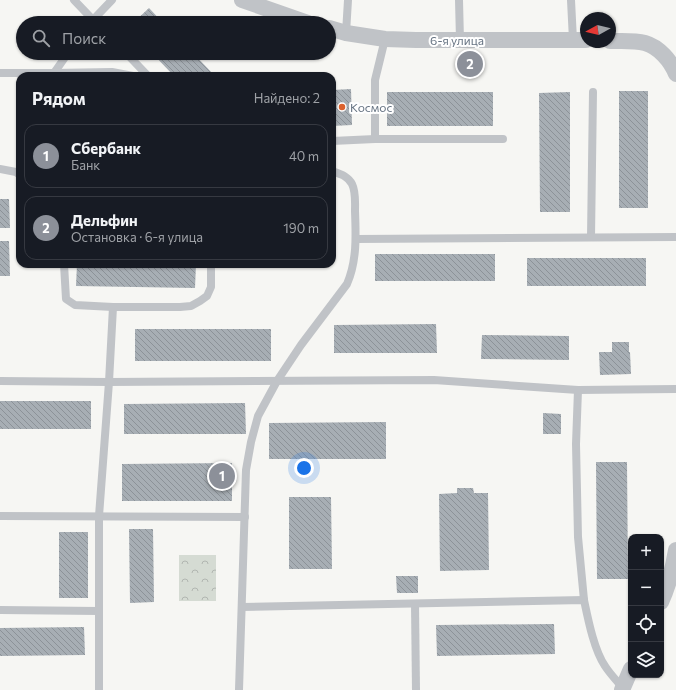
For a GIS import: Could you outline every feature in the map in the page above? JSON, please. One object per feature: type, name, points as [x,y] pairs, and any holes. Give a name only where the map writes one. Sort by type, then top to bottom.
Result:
[{"type":"street","points":[[242,0],[288,16]]},
{"type":"street","name":"6-я улица","points":[[336,30],[385,39],[579,40]]},
{"type":"street","points":[[616,41],[631,41],[646,44],[657,49],[670,52],[670,64],[676,74]]},
{"type":"street","points":[[664,595],[674,566],[676,550]]},
{"type":"street","points":[[623,689],[628,676]]},
{"type":"lane","points":[[74,0],[88,16]]},
{"type":"lane","points":[[98,16],[112,0]]},
{"type":"lane","points":[[346,33],[348,0]]},
{"type":"lane","points":[[459,0],[460,40]]},
{"type":"lane","points":[[571,0],[579,40]]},
{"type":"lane","points":[[375,139],[375,80],[385,39]]},
{"type":"lane","points":[[55,72],[63,60]]},
{"type":"lane","points":[[133,60],[144,72]]},
{"type":"lane","points":[[0,73],[16,73]]},
{"type":"lane","points":[[592,237],[593,92]]},
{"type":"lane","points":[[336,141],[375,139],[503,139]]},
{"type":"lane","points":[[0,170],[16,172]]},
{"type":"lane","points":[[240,690],[246,470],[251,442],[258,416],[278,381],[301,345],[347,284],[350,275],[354,261],[356,239],[355,196],[352,184],[346,176],[336,172]]},
{"type":"lane","points":[[356,239],[676,237]]},
{"type":"lane","points":[[64,268],[66,299],[75,305],[113,307],[191,306],[207,296],[211,287],[211,268]]},
{"type":"lane","points":[[99,690],[98,516],[109,382],[113,307]]},
{"type":"lane","points":[[0,381],[109,382],[434,380],[578,390],[676,389]]},
{"type":"lane","points":[[578,390],[576,444],[578,537],[584,600],[600,656],[605,666],[623,689]]},
{"type":"lane","points":[[0,516],[245,517]]},
{"type":"lane","points":[[242,607],[584,600]]},
{"type":"lane","points":[[415,604],[416,690]]},
{"type":"lane","points":[[0,610],[99,611]]},
{"type":"green space","points":[[179,555],[216,555],[216,601],[179,601]]},
{"type":"building","points":[[149,8],[156,16],[140,16]]},
{"type":"building","points":[[159,60],[200,60],[211,72],[170,72]]},
{"type":"building","name":"Космос","points":[[351,89],[352,125],[336,126],[336,90]]},
{"type":"building","points":[[619,91],[648,91],[648,208],[619,208]]},
{"type":"building","points":[[387,92],[493,92],[493,126],[387,126]]},
{"type":"building","points":[[570,92],[570,212],[540,212],[539,93]]},
{"type":"building","points":[[0,199],[9,199],[10,228],[0,228]]},
{"type":"building","points":[[0,241],[9,241],[10,276],[0,276]]},
{"type":"building","points":[[375,254],[495,254],[495,281],[375,281]]},
{"type":"building","points":[[527,258],[646,258],[646,286],[527,286]]},
{"type":"building","points":[[77,268],[196,268],[195,288],[76,286]]},
{"type":"building","points":[[436,324],[437,353],[334,353],[334,325]]},
{"type":"building","points":[[135,329],[271,329],[271,361],[135,361]]},
{"type":"building","points":[[482,335],[569,336],[569,360],[481,359]]},
{"type":"building","points":[[612,342],[629,342],[631,374],[600,375],[599,352],[612,352]]},
{"type":"building","points":[[0,401],[91,401],[91,429],[0,429]]},
{"type":"building","points":[[245,403],[246,434],[124,434],[124,404]]},
{"type":"building","points":[[543,413],[561,414],[561,434],[543,434]]},
{"type":"building","points":[[386,422],[386,459],[269,459],[269,423]]},
{"type":"building","points":[[596,462],[627,462],[628,579],[597,579]]},
{"type":"building","points":[[232,463],[232,501],[122,501],[122,464]]},
{"type":"building","points":[[457,488],[473,488],[474,493],[488,493],[489,570],[440,571],[439,494],[457,493]]},
{"type":"building","points":[[289,497],[331,497],[332,569],[289,569]]},
{"type":"building","points":[[129,529],[153,529],[154,602],[130,603]]},
{"type":"building","points":[[59,532],[88,532],[88,598],[59,598]]},
{"type":"building","points":[[396,576],[418,576],[418,593],[397,593]]},
{"type":"building","points":[[554,624],[555,654],[437,656],[436,625]]},
{"type":"building","points":[[84,627],[85,655],[0,656],[0,628]]},
{"type":"place","name":"Дельфин","points":[[470,64]]},
{"type":"place","name":"Космос","points":[[342,107]]},
{"type":"place","name":"Сбербанк","points":[[222,476]]}]
